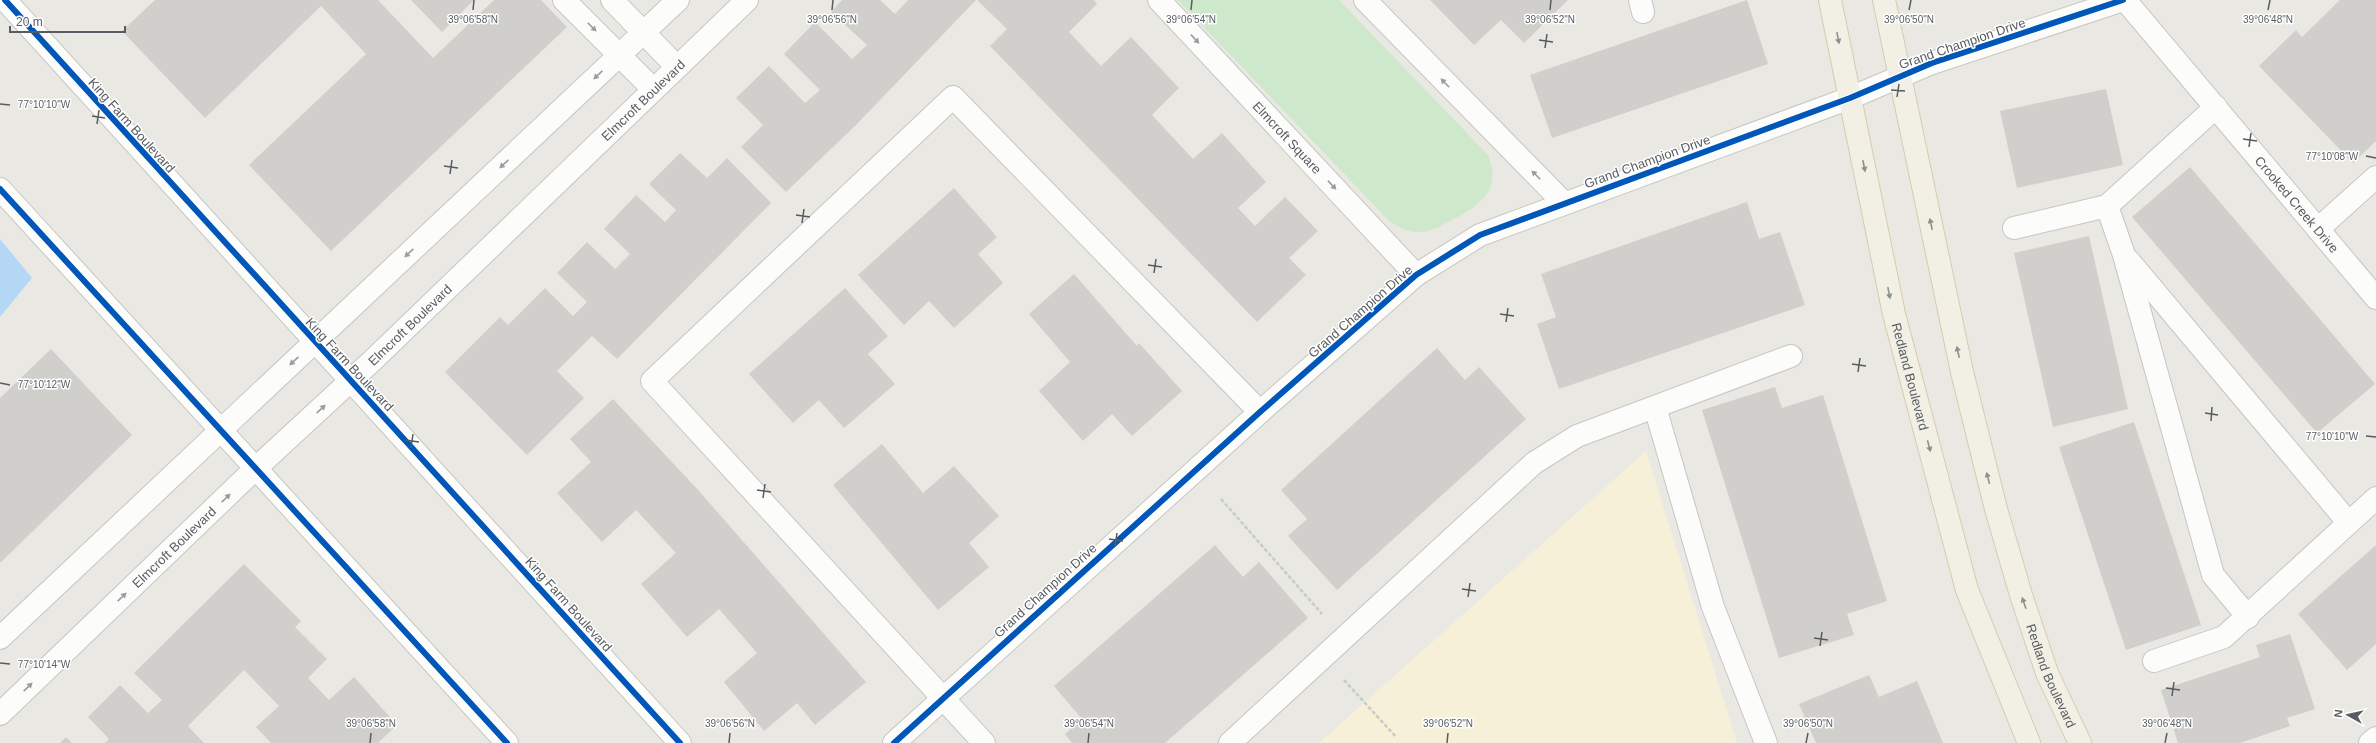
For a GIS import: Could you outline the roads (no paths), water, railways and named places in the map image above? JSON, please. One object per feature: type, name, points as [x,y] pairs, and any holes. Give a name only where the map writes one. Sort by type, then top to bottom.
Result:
[{"type":"main road","name":"Redland Boulevard","points":[[1830,0],[1894,314],[1967,590],[2029,743]]},
{"type":"main road","name":"Redland Boulevard","points":[[1884,0],[1962,372],[1996,509],[2021,595],[2047,673],[2080,743]]},
{"type":"street","name":"King Farm Boulevard","points":[[5,0],[314,342],[352,380],[680,743]]},
{"type":"street","points":[[564,0],[653,89]]},
{"type":"street","points":[[612,0],[678,67]]},
{"type":"street","points":[[0,638],[219,430],[678,0]]},
{"type":"street","name":"Elmcroft Boulevard","points":[[0,714],[256,468],[352,380],[747,0]]},
{"type":"street","name":"Elmcroft Square","points":[[1159,0],[1416,275]]},
{"type":"street","points":[[1364,0],[1564,203]]},
{"type":"street","name":"Grand Champion Drive","points":[[894,743],[1260,412],[1416,275],[1487,231],[1850,98],[1899,76],[1945,59],[2124,0]]},
{"type":"street","name":"Crooked Creek Drive","points":[[2124,0],[2376,298]]},
{"type":"street","points":[[984,743],[652,381],[952,97],[1260,412]]},
{"type":"street","points":[[2014,228],[2107,206],[2216,107]]},
{"type":"street","points":[[2318,229],[2376,177]]},
{"type":"street","points":[[0,189],[507,743]]},
{"type":"street","points":[[2107,206],[2124,255],[2213,576],[2248,617]]},
{"type":"street","points":[[2124,255],[2348,522]]},
{"type":"street","points":[[1230,743],[1534,463],[1577,436],[1791,356]]},
{"type":"street","points":[[1655,407],[1713,608],[1766,743]]},
{"type":"street","points":[[2154,661],[2224,638],[2348,522],[2376,498]]},
{"type":"street","points":[[2370,743],[2376,738]]},
{"type":"water","points":[[0,239],[32,278],[0,317]]}]
